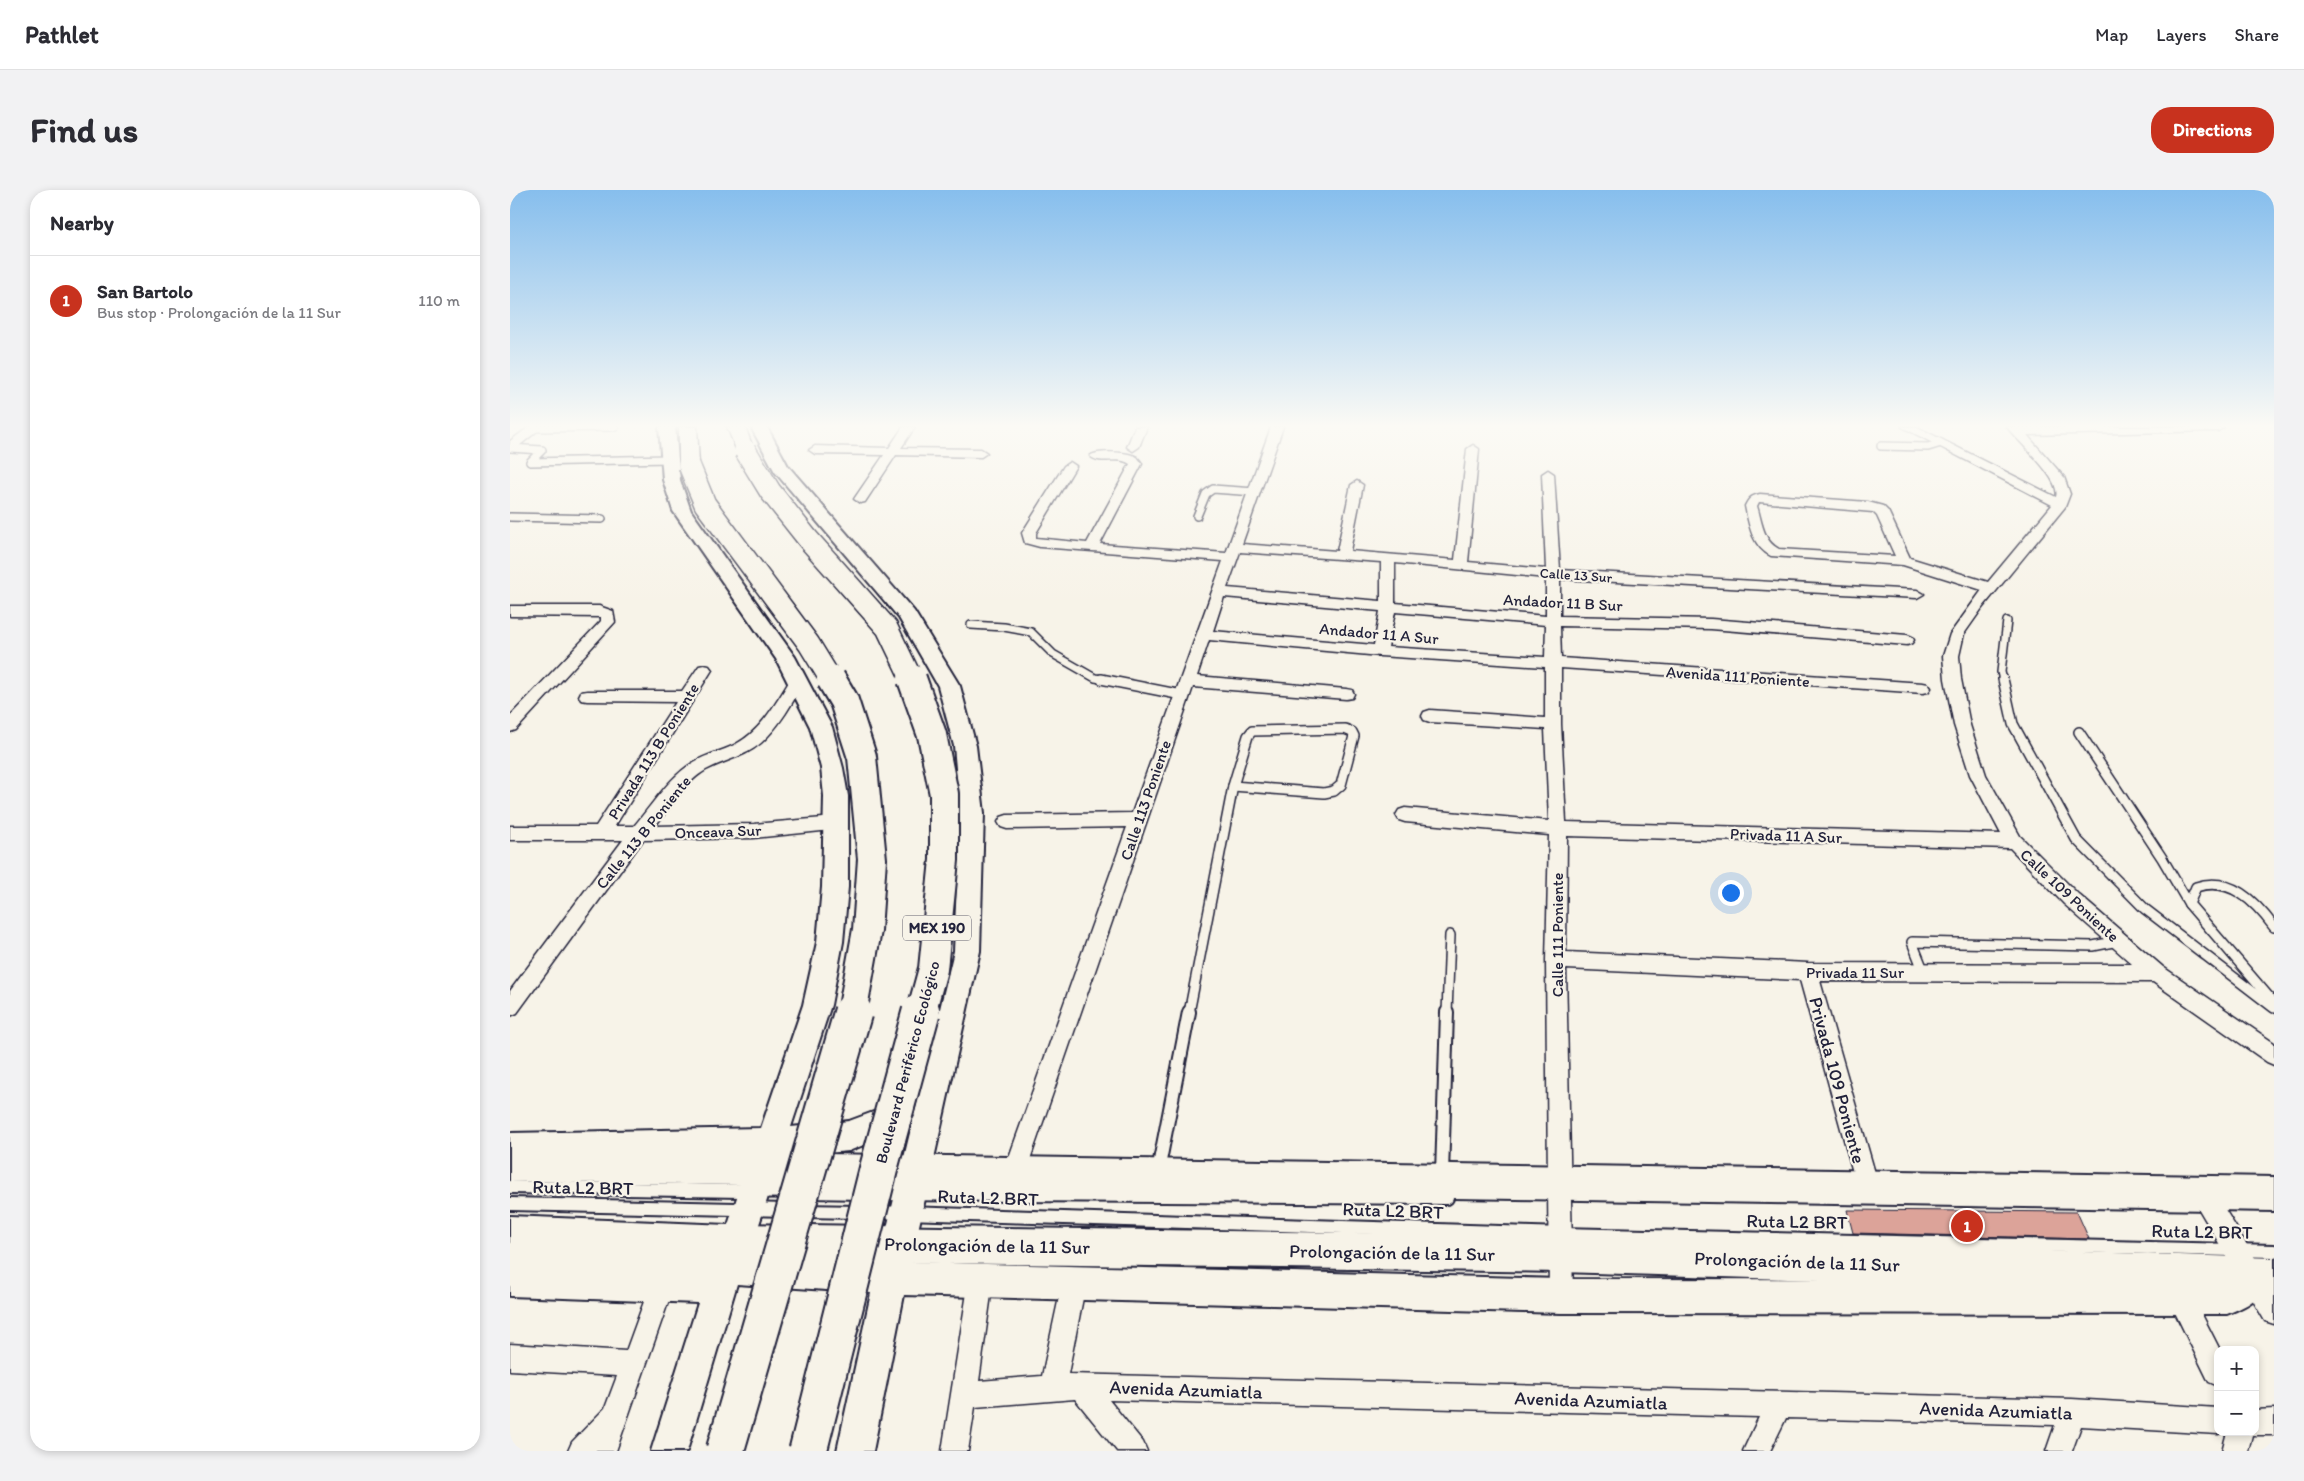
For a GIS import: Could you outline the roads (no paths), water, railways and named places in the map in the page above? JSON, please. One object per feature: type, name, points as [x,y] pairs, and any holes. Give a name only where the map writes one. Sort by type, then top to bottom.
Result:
[{"type":"highway","points":[[693,486],[704,504],[809,644],[844,701],[862,757],[872,858],[867,930],[852,1015],[724,1451]]},
{"type":"highway","name":"Boulevard Periférico Ecológico","points":[[768,486],[781,505],[886,628],[915,686],[929,727],[944,794],[944,860],[934,969],[879,1167],[808,1451]]},
{"type":"main road","name":"Prolongación de la 11 Sur","points":[[746,1216],[910,1206],[1014,1174],[1157,1176],[1559,1195],[1868,1188],[2201,1201],[2274,1194]]},
{"type":"main road","name":"Prolongación de la 11 Sur","points":[[746,1216],[910,1206],[1561,1244],[2173,1285],[2262,1270]]},
{"type":"street","points":[[669,1451],[817,1005],[830,942],[835,887],[836,796],[832,768],[823,736],[785,657],[682,511],[673,486]]},
{"type":"street","name":"Boulevard Periférico Ecológico","points":[[796,486],[907,615],[949,686],[965,746],[972,813],[967,951],[910,1206],[891,1278],[855,1451]]},
{"type":"street","points":[[860,499],[870,486]]},
{"type":"street","name":"Calle 13 Sur","points":[[1058,486],[1029,533],[1030,540],[1040,543],[1091,548],[1343,555],[1553,574],[1917,594]]},
{"type":"street","points":[[1091,548],[1124,486]]},
{"type":"street","name":"Calle 113 Poniente","points":[[1014,1174],[1184,688],[1257,486]]},
{"type":"street","points":[[1343,555],[1358,486]]},
{"type":"street","points":[[1461,565],[1469,486]]},
{"type":"street","name":"Calle 111 Poniente","points":[[1549,486],[1554,620],[1553,724],[1558,829],[1556,960],[1561,1296]]},
{"type":"street","points":[[2025,486],[2060,504],[2064,494],[2062,486]]},
{"type":"street","points":[[1904,561],[1883,514],[1878,509],[1868,506],[1760,498],[1754,500],[1751,506],[1762,544],[1766,550],[1776,553],[1904,561],[1991,588]]},
{"type":"street","name":"Calle 109 Poniente","points":[[2060,504],[1991,588],[1957,634],[1951,656],[1962,724],[1978,775],[2014,841],[2071,899],[2156,973],[2274,1055]]},
{"type":"street","points":[[1380,651],[1388,608],[1388,558]]},
{"type":"street","name":"Andador 11 B Sur","points":[[1218,592],[1388,608],[1554,620],[1712,624],[1908,640]]},
{"type":"street","points":[[510,611],[599,611],[608,614],[608,622],[510,726]]},
{"type":"street","name":"Andador 11 A Sur","points":[[1203,635],[1380,651],[1553,663]]},
{"type":"street","name":"Avenida 111 Poniente","points":[[1553,663],[1923,688]]},
{"type":"street","name":"Privada 113 B Poniente","points":[[602,832],[704,670]]},
{"type":"street","name":"Calle 113 B Poniente","points":[[510,1007],[638,834],[692,770],[749,743],[777,714],[797,680]]},
{"type":"street","points":[[1184,688],[1346,694]]},
{"type":"street","points":[[587,696],[687,697]]},
{"type":"street","points":[[1430,716],[1553,724]]},
{"type":"street","name":"Privada 11 A Sur","points":[[1405,814],[1558,829],[2014,841]]},
{"type":"street","points":[[1007,822],[1138,820]]},
{"type":"street","name":"Onceava Sur","points":[[510,833],[602,832],[638,834],[801,828],[835,824]]},
{"type":"street","name":"Privada 11 Sur","points":[[1556,960],[1808,972],[2156,973]]},
{"type":"street","name":"Privada 109 Poniente","points":[[1808,972],[1868,1188]]},
{"type":"street","points":[[510,1280],[656,1284],[849,1136],[900,1116],[936,1090]]},
{"type":"street","points":[[510,1148],[746,1216],[891,1278],[1561,1296],[2173,1285],[2214,1365]]},
{"type":"street","name":"Prolongación de la 11 Sur","points":[[510,1166],[746,1216]]},
{"type":"street","points":[[2201,1201],[2262,1270],[2274,1312]]},
{"type":"street","points":[[510,1258],[746,1216]]},
{"type":"street","name":"Prolongación de la 11 Sur","points":[[510,1232],[746,1216]]},
{"type":"street","points":[[955,1451],[982,1280]]},
{"type":"street","points":[[1052,1388],[1074,1282]]},
{"type":"street","points":[[603,1451],[659,1294]]},
{"type":"street","points":[[510,1357],[635,1364]]},
{"type":"street","points":[[1081,1386],[1134,1451]]},
{"type":"street","name":"Avenida Azumiatla","points":[[964,1394],[1081,1386],[2072,1412],[2214,1421]]},
{"type":"street","points":[[1756,1451],[1778,1405]]},
{"type":"street","points":[[2059,1451],[2072,1412]]},
{"type":"street","points":[[581,1451],[614,1416]]},
{"type":"street","points":[[2259,1422],[2274,1422]]},
{"type":"street","points":[[2235,1451],[2239,1436]]},
{"type":"lane","points":[[1197,516],[1206,494],[1213,489],[1255,492]]},
{"type":"lane","points":[[510,517],[602,519]]},
{"type":"lane","points":[[2007,621],[2001,672],[2013,724],[2076,839],[2145,909],[2274,1008]]},
{"type":"lane","points":[[971,625],[1004,627],[1032,632],[1053,654],[1095,678],[1184,688]]},
{"type":"lane","points":[[1157,1176],[1233,786],[1248,736],[1252,731],[1345,729],[1352,732],[1354,736],[1342,785],[1334,791],[1324,793],[1233,786]]},
{"type":"lane","points":[[2080,732],[2162,858],[2189,904],[2274,1003]]},
{"type":"lane","points":[[2189,904],[2196,886],[2205,882],[2222,884],[2242,894],[2267,917],[2274,927]]},
{"type":"lane","points":[[1450,935],[1451,1189]]},
{"type":"lane","points":[[1924,972],[1912,942],[2093,946],[2119,941]]},
{"type":"lane","name":"Ruta L2 BRT","points":[[510,1187],[746,1216]]},
{"type":"lane","name":"Ruta L2 BRT","points":[[910,1206],[1451,1189]]},
{"type":"lane","name":"Ruta L2 BRT","points":[[2201,1201],[2274,1206]]},
{"type":"lane","name":"Ruta L2 BRT","points":[[510,1204],[746,1216]]},
{"type":"lane","name":"Ruta L2 BRT","points":[[1561,1244],[2262,1270]]},
{"type":"place","name":"San Bartolo","points":[[1967,1226]]}]
